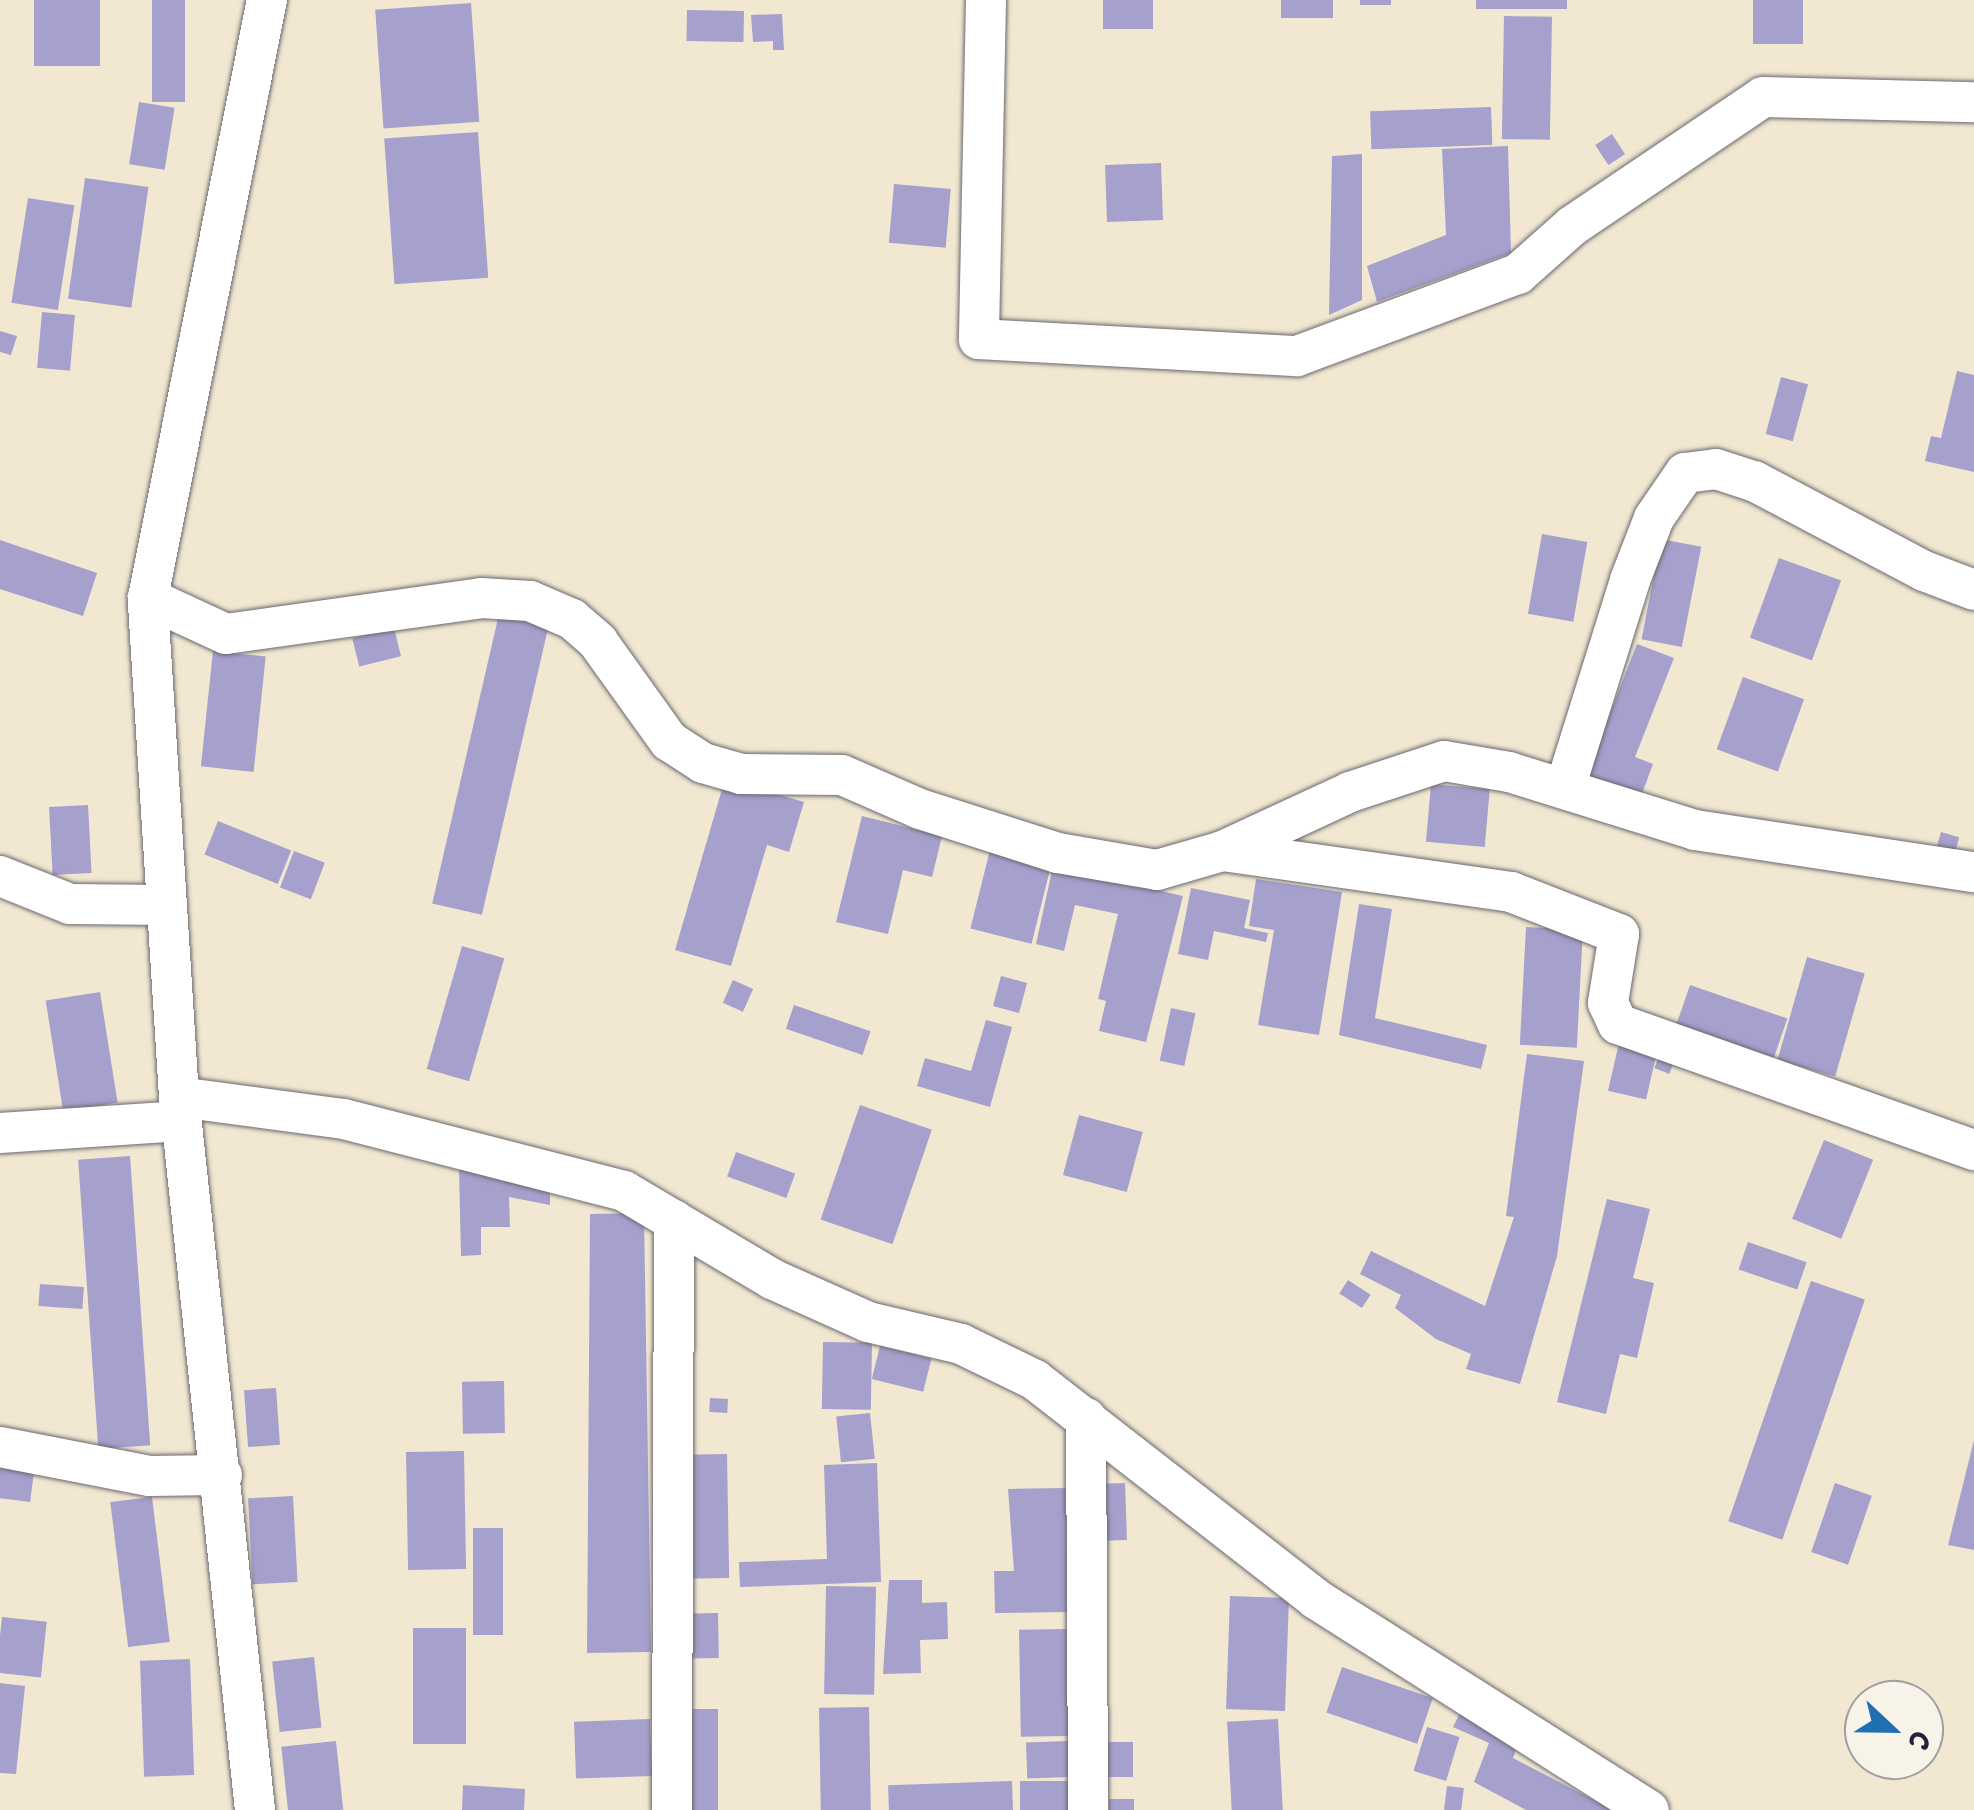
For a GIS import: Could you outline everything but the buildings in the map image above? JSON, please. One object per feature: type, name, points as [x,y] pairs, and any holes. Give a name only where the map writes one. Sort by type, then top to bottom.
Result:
[{"type":"street","points":[[256,1810],[180,1109],[148,598],[266,0]]},
{"type":"street","points":[[986,0],[978,339],[1297,356],[1518,274],[1572,226],[1763,96],[1974,102]]},
{"type":"street","points":[[1566,788],[1630,580],[1654,518],[1685,474],[1716,470],[1754,482],[1924,571],[1974,590]]},
{"type":"street","points":[[148,598],[226,634],[480,598],[530,601],[572,620],[598,642],[668,741],[702,763],[741,774],[842,775],[1024,842],[1157,870],[1223,851],[1350,792],[1444,762],[1566,788],[1695,830],[1974,872]]},
{"type":"street","points":[[1223,851],[1511,892],[1619,934],[1608,1003],[1618,1024],[1974,1150]]},
{"type":"street","points":[[0,876],[70,904],[167,905]]},
{"type":"street","points":[[0,1132],[180,1109],[344,1119],[483,1151],[624,1191],[772,1279],[868,1322],[961,1344],[1034,1380],[1316,1599],[1649,1810]]},
{"type":"street","points":[[672,1810],[674,1220]]},
{"type":"street","points":[[1086,1418],[1088,1810]]},
{"type":"street","points":[[0,1447],[150,1476],[222,1475]]}]
